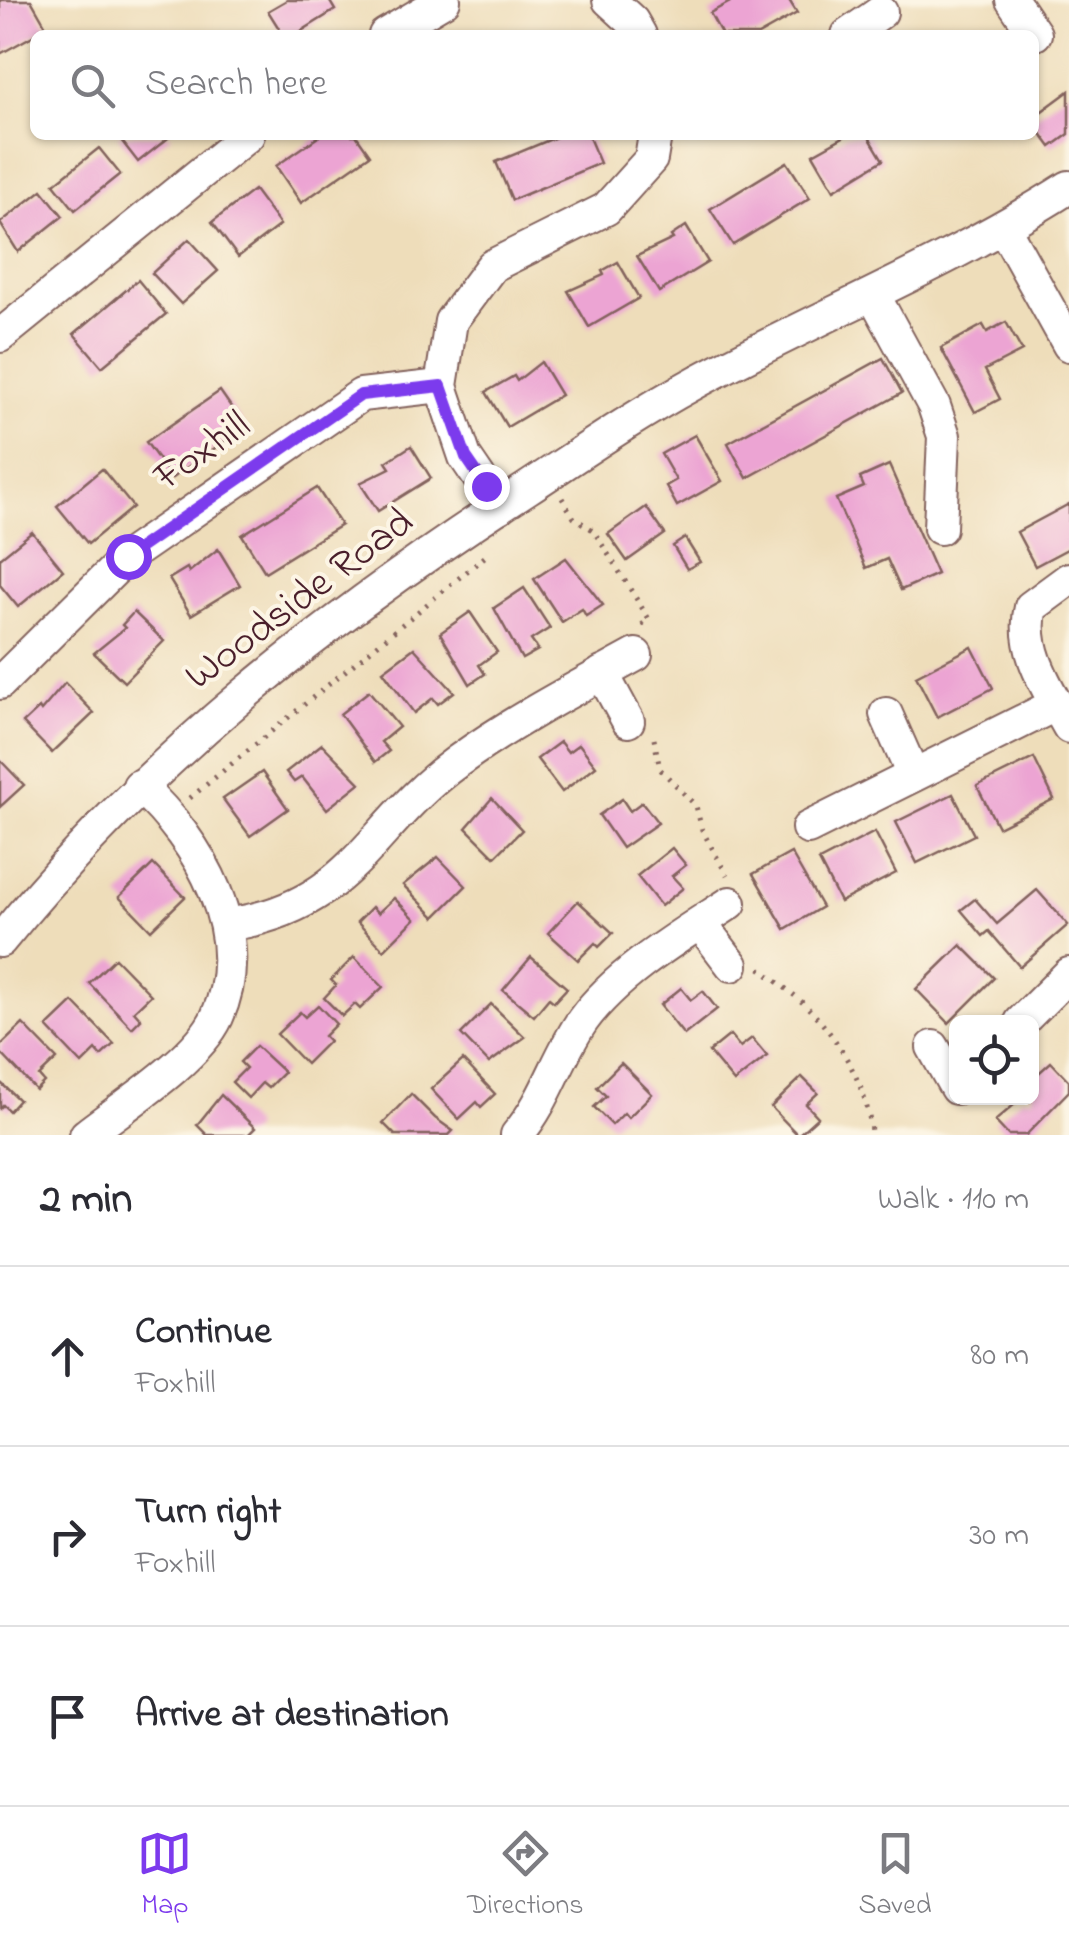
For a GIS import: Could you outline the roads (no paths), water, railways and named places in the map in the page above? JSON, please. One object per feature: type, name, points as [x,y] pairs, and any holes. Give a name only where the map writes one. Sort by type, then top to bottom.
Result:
[{"type":"street","points":[[393,30],[444,0]]},
{"type":"street","points":[[609,0],[637,30]]},
{"type":"street","points":[[1012,0],[1033,30]]},
{"type":"street","points":[[855,30],[881,12]]},
{"type":"street","points":[[0,336],[242,140]]},
{"type":"street","points":[[499,506],[466,457],[441,386],[451,321],[492,266],[606,209],[650,159],[654,140]]},
{"type":"street","name":"Woodside Road","points":[[0,941],[52,877],[139,786],[220,711],[309,640],[499,506],[692,384],[874,296],[1004,228],[1069,188]]},
{"type":"street","points":[[1004,228],[1069,345]]},
{"type":"street","points":[[874,296],[934,406],[944,436],[940,528]]},
{"type":"street","name":"Foxhill","points":[[0,683],[128,556],[361,395],[441,386]]},
{"type":"street","points":[[808,828],[914,775],[1063,716],[1032,655],[1026,625],[1031,607],[1069,579]]},
{"type":"street","points":[[226,926],[292,907],[332,888],[415,798],[456,762],[636,655]]},
{"type":"street","points":[[602,674],[628,721]]},
{"type":"street","points":[[886,714],[914,775]]},
{"type":"street","points":[[86,1135],[196,1046],[216,1018],[228,967],[226,926],[217,891],[168,816],[139,786]]},
{"type":"street","points":[[517,1135],[540,1108],[584,1019],[645,961],[730,902]]},
{"type":"street","points":[[700,923],[732,965]]},
{"type":"street","points":[[1028,1015],[1069,974]]},
{"type":"street","points":[[933,1048],[949,1074]]}]
